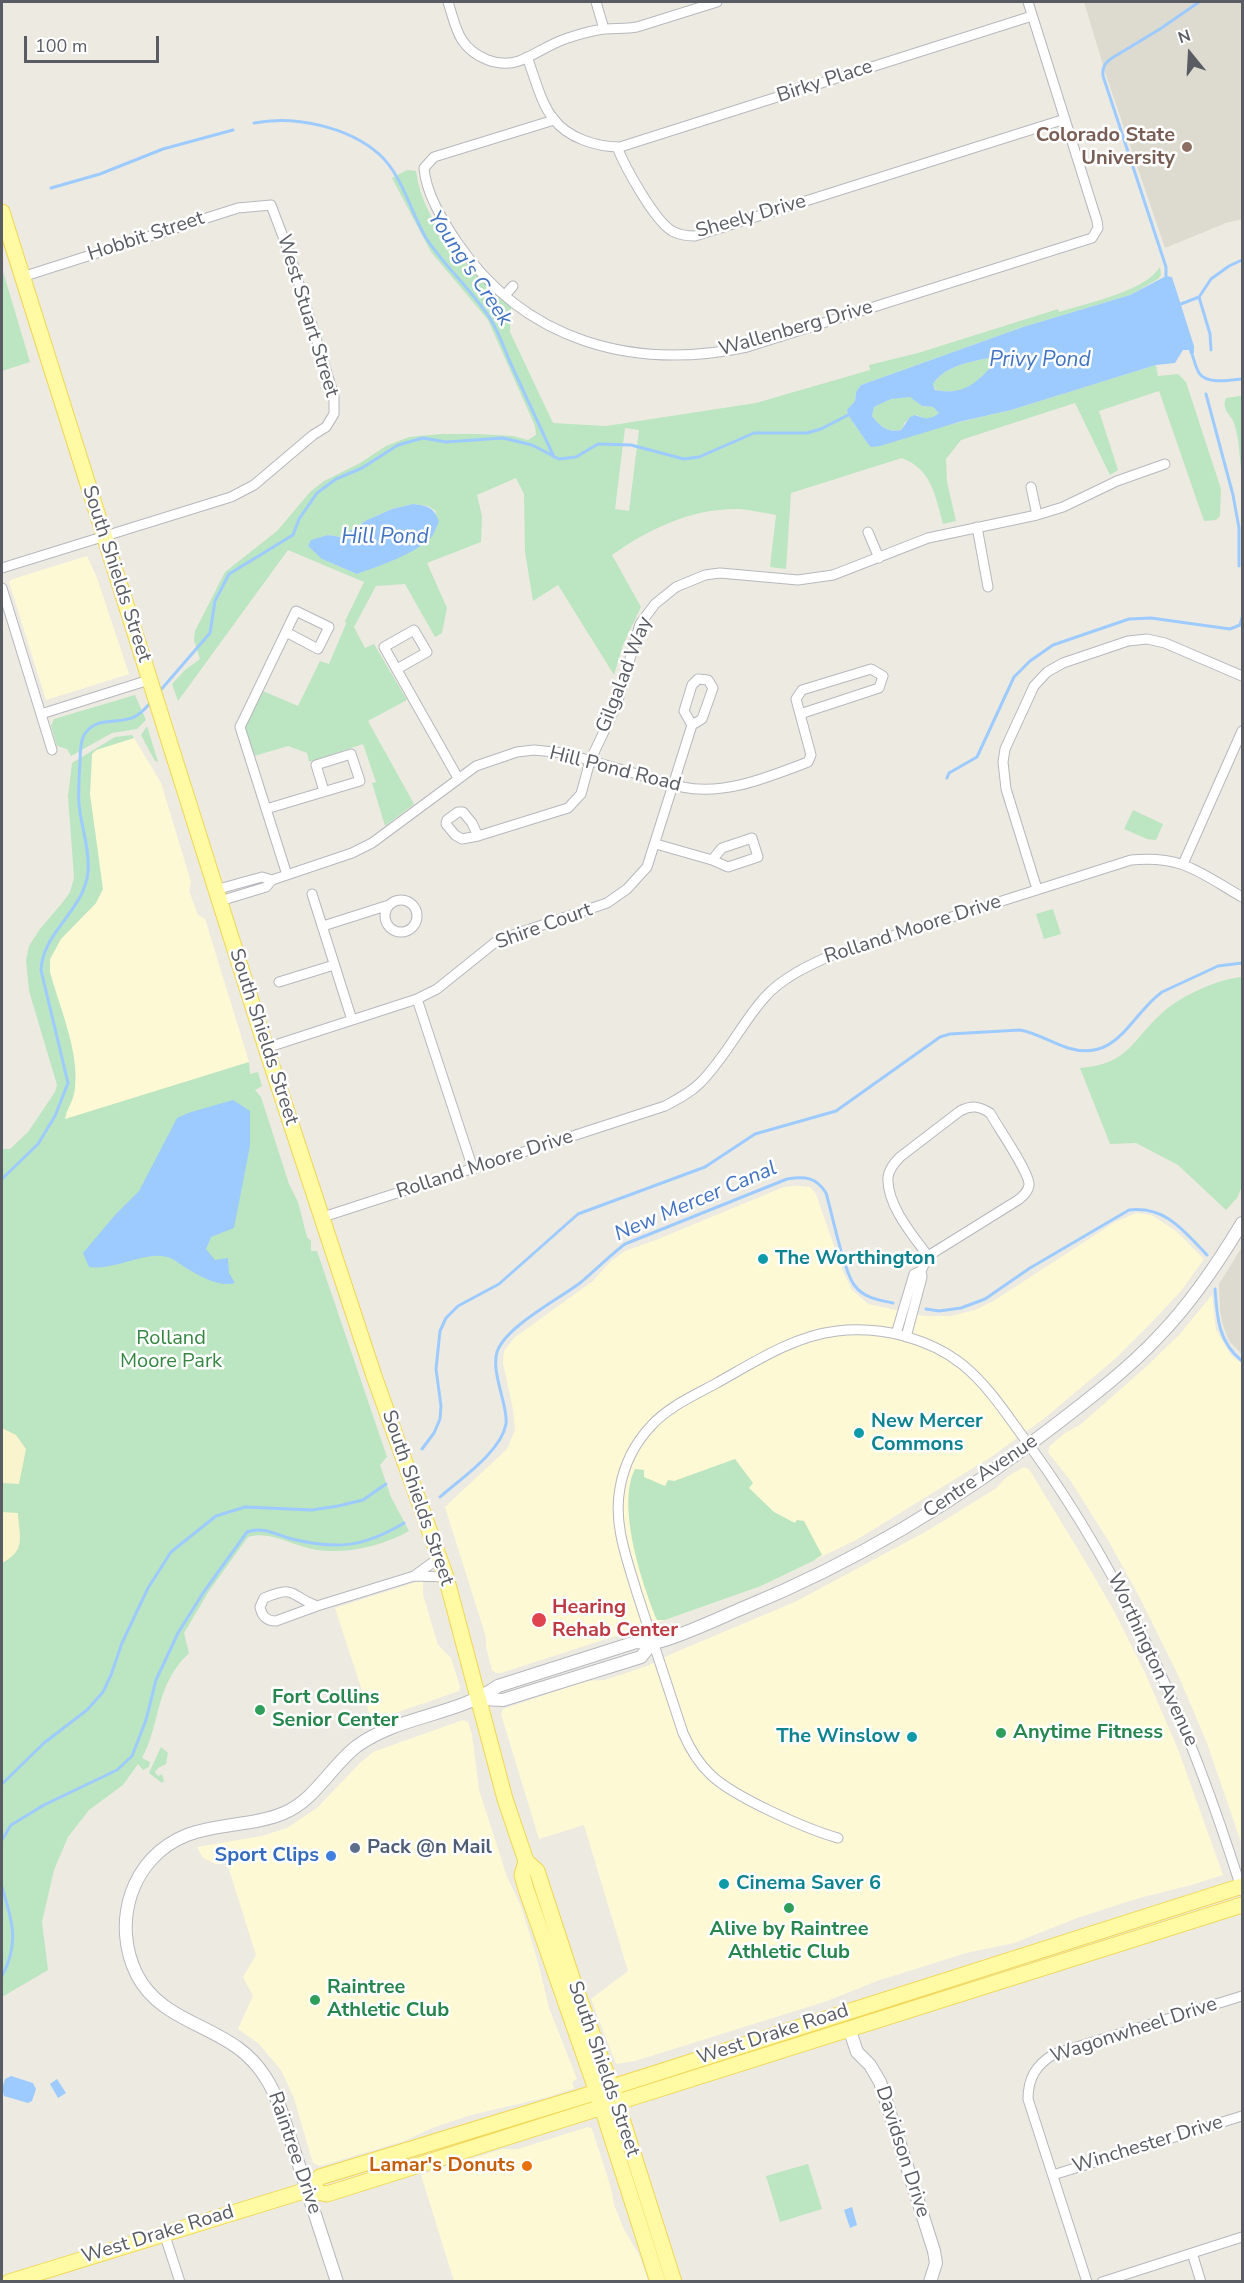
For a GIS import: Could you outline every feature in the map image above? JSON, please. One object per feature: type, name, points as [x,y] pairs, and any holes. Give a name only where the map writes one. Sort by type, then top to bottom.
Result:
[{"type":"main road","name":"South Shields Street","points":[[2,212],[266,1047],[374,1376],[440,1558],[480,1699],[505,1799],[526,1861],[537,1871],[572,1978],[604,2090],[602,2108],[658,2282]]},
{"type":"main road","name":"South Shields Street","points":[[526,1861],[522,1875],[526,1889],[604,2090],[617,2103],[674,2282]]},
{"type":"main road","name":"West Drake Road","points":[[9,2282],[306,2190],[320,2177],[604,2090],[957,1976],[1242,1888]]},
{"type":"main road","points":[[526,1889],[539,1900],[565,1973],[572,1978]]},
{"type":"main road","name":"West Drake Road","points":[[306,2190],[327,2194],[1242,1905]]},
{"type":"main road","points":[[849,2028],[849,2021],[852,2019],[939,1990],[952,1983],[957,1976]]},
{"type":"main road","points":[[469,2149],[471,2144],[487,2133],[492,2124]]},
{"type":"main road","points":[[368,2181],[384,2169],[417,2158],[426,2145]]},
{"type":"main road","points":[[643,2236],[653,2240],[666,2282]]},
{"type":"street","points":[[448,2],[463,41],[480,57],[508,64],[562,40],[604,29],[637,27],[717,2]]},
{"type":"street","points":[[596,2],[604,29]]},
{"type":"street","points":[[1028,2],[1065,119]]},
{"type":"street","name":"Birky Place","points":[[617,147],[1032,16]]},
{"type":"street","points":[[527,57],[554,120],[582,139],[595,144],[617,147]]},
{"type":"street","name":"Sheely Drive","points":[[617,147],[623,162],[664,225],[680,235],[695,236],[1065,119]]},
{"type":"street","name":"Wallenberg Drive","points":[[554,120],[434,157],[424,168],[431,195],[451,232],[478,269],[506,295],[551,326],[593,344],[646,355],[675,356],[721,352],[784,336],[1092,238],[1096,234],[1097,221],[1065,119]]},
{"type":"street","name":"Hobbit Street","points":[[22,277],[238,208],[272,206]]},
{"type":"street","name":"West Stuart Street","points":[[2,568],[231,497],[254,484],[313,435],[326,428],[334,414],[334,396],[290,255],[272,206]]},
{"type":"street","points":[[506,295],[513,286]]},
{"type":"street","name":"Gilgalad Way","points":[[478,836],[568,808],[581,794],[590,761],[617,704],[640,624],[666,594],[689,580],[705,575],[733,573],[781,579],[816,579],[848,571],[928,538],[1037,515],[1063,507],[1127,477],[1164,464]]},
{"type":"street","points":[[1031,486],[1037,515]]},
{"type":"street","points":[[977,527],[988,586]]},
{"type":"street","points":[[868,532],[879,558]]},
{"type":"street","points":[[2,588],[52,750]]},
{"type":"street","points":[[286,632],[318,649],[328,627],[296,611],[240,727],[287,875]]},
{"type":"street","points":[[397,669],[427,652],[414,630],[384,647],[458,778]]},
{"type":"street","points":[[1037,889],[1006,789],[1003,762],[1005,749],[1034,686],[1047,672],[1063,663],[1128,641],[1147,639],[1165,643],[1242,676]]},
{"type":"street","points":[[871,669],[883,676],[879,688],[800,714],[796,699],[802,690],[871,669]]},
{"type":"street","name":"Shire Court","points":[[266,1047],[417,999],[438,989],[498,940],[596,908],[618,897],[647,867],[692,725],[702,719],[713,688],[708,680],[698,679],[692,685],[684,711],[692,725]]},
{"type":"street","points":[[41,714],[151,685]]},
{"type":"street","name":"Hill Pond Road","points":[[218,895],[266,887],[272,880],[333,861],[372,843],[458,778],[484,762],[517,752],[550,751],[699,790],[730,788],[808,762],[811,755],[800,714]]},
{"type":"street","points":[[1183,864],[1242,731]]},
{"type":"street","points":[[266,809],[360,781],[351,754],[316,765],[324,791]]},
{"type":"street","points":[[656,844],[728,867],[758,857],[752,838],[722,848],[712,860]]},
{"type":"street","name":"Rolland Moore Drive","points":[[323,1217],[665,1106],[699,1084],[717,1064],[766,996],[794,975],[817,962],[1131,860],[1159,859],[1183,864],[1206,874],[1242,897]]},
{"type":"street","points":[[312,894],[352,1020]]},
{"type":"street","points":[[323,926],[389,905]]},
{"type":"street","points":[[279,982],[334,965]]},
{"type":"street","points":[[417,999],[473,1169]]},
{"type":"street","points":[[896,1334],[914,1274],[921,1270],[928,1256],[1018,1200],[1029,1186],[1026,1172],[990,1113],[980,1107],[970,1106],[960,1111],[900,1157],[892,1166],[888,1176],[894,1201],[905,1226],[928,1256]]},
{"type":"street","name":"Centre Avenue","points":[[480,1699],[503,1700],[641,1657],[652,1643],[773,1596],[860,1553],[963,1491],[1029,1446],[1120,1374],[1159,1336],[1205,1280],[1241,1227]]},
{"type":"street","points":[[906,1337],[922,1277],[921,1270]]},
{"type":"street","name":"Worthington Avenue","points":[[838,1838],[822,1833],[730,1790],[712,1777],[701,1765],[686,1740],[652,1643],[621,1539],[618,1507],[625,1468],[635,1447],[650,1426],[675,1406],[781,1349],[807,1338],[836,1331],[860,1330],[896,1334],[933,1347],[950,1356],[977,1378],[1064,1496],[1113,1574],[1145,1637],[1200,1765],[1242,1888]]},
{"type":"street","points":[[317,1606],[287,1590],[264,1598],[260,1607],[264,1617],[269,1621],[276,1621],[414,1576],[440,1558]]},
{"type":"street","points":[[414,1576],[446,1577]]},
{"type":"street","name":"Raintree Drive","points":[[337,2282],[274,2090],[265,2075],[240,2049],[168,2010],[149,1992],[138,1976],[125,1938],[125,1915],[130,1894],[143,1869],[174,1841],[197,1832],[267,1819],[285,1813],[306,1799],[356,1747],[380,1732],[480,1699]]},
{"type":"street","name":"Wagonwheel Drive","points":[[1087,2282],[1028,2099],[1029,2083],[1036,2067],[1054,2054],[1242,1996]]},
{"type":"street","name":"Davidson Drive","points":[[849,2028],[857,2052],[870,2065],[880,2082],[936,2263],[930,2282]]},
{"type":"street","name":"Winchester Drive","points":[[1053,2175],[1242,2116]]},
{"type":"street","points":[[164,2233],[180,2282]]},
{"type":"street","points":[[1102,2282],[1242,2237]]},
{"type":"street","points":[[1192,2253],[1201,2282]]},
{"type":"shaded area","name":"Colorado State University","points":[[1084,2],[1242,2],[1242,219],[1226,223],[1165,248],[1106,75]]},
{"type":"shaded area","points":[[87,556],[97,578],[129,674],[46,700],[9,582]]},
{"type":"shaded area","points":[[134,738],[161,783],[191,882],[189,891],[198,915],[205,919],[249,1062],[65,1120],[66,1112],[73,1099],[76,1074],[73,1053],[50,972],[50,959],[61,939],[96,903],[90,794],[92,754],[96,750]]},
{"type":"shaded area","points":[[784,1187],[810,1187],[816,1194],[843,1272],[852,1290],[868,1304],[924,1316],[951,1316],[975,1310],[995,1300],[1115,1222],[1137,1213],[1151,1215],[1176,1231],[1204,1259],[1180,1292],[1116,1358],[1046,1417],[991,1457],[856,1540],[761,1586],[665,1620],[496,1673],[492,1670],[486,1637],[445,1507],[507,1449],[515,1430],[503,1363],[504,1351],[514,1338],[593,1281],[610,1262],[625,1251]]},
{"type":"shaded area","points":[[1242,1247],[1242,1354],[1229,1341],[1223,1325],[1219,1284]]},
{"type":"shaded area","points":[[1212,1295],[1216,1330],[1231,1355],[1242,1364],[1242,1845],[1207,1743],[1179,1677],[1108,1540],[1070,1480],[1048,1452],[1050,1446],[1065,1433],[1080,1425],[1146,1367],[1180,1334]]},
{"type":"shaded area","points":[[1024,1467],[1029,1469],[1091,1571],[1145,1673],[1179,1752],[1223,1875],[1139,1898],[1077,1918],[1014,1943],[966,1953],[877,1981],[827,2001],[635,2061],[616,2064],[591,1999],[628,1971],[584,1825],[539,1839],[501,1714],[503,1709],[586,1681],[605,1680],[647,1666],[797,1601],[927,1531],[995,1489],[1007,1477]]},
{"type":"shaded area","points":[[423,1580],[423,1595],[438,1645],[451,1658],[460,1687],[459,1691],[372,1721],[335,1608]]},
{"type":"shaded area","points":[[463,1720],[468,1722],[472,1735],[479,1790],[507,1877],[521,1906],[549,2008],[577,2079],[572,2082],[574,2088],[548,2097],[471,2115],[432,2128],[404,2141],[320,2166],[313,2163],[294,2098],[281,2070],[259,2044],[238,2029],[253,1996],[243,1977],[256,1955],[227,1863],[216,1864],[203,1858],[197,1847],[262,1836],[287,1828],[317,1808],[373,1752]]},
{"type":"shaded area","points":[[588,2127],[592,2129],[611,2188],[614,2205],[640,2257],[648,2281],[454,2281],[421,2175],[502,2149],[518,2149]]},
{"type":"green space","points":[[407,170],[416,171],[420,191],[439,229],[466,263],[511,307],[510,332],[553,423],[606,426],[756,403],[870,370],[869,365],[918,353],[1058,309],[1059,312],[1114,296],[1141,283],[1160,267],[1161,275],[1158,279],[1130,295],[1023,327],[861,385],[856,392],[855,401],[847,410],[848,415],[868,444],[1011,410],[1156,365],[1158,376],[1178,374],[1186,382],[1221,489],[1220,516],[1216,520],[1204,521],[1159,391],[1099,411],[1118,470],[1110,475],[1075,403],[961,440],[946,459],[947,482],[956,521],[943,524],[931,485],[920,469],[902,458],[791,493],[786,569],[770,567],[776,515],[739,509],[705,512],[672,522],[641,537],[612,555],[641,607],[623,645],[614,675],[558,585],[533,601],[525,552],[524,494],[516,478],[477,495],[482,516],[481,542],[427,563],[447,608],[442,633],[435,637],[405,584],[376,586],[354,627],[365,648],[374,644],[407,700],[368,721],[414,804],[385,826],[372,783],[376,782],[363,744],[309,762],[307,753],[288,746],[254,756],[245,726],[263,691],[298,706],[320,661],[329,664],[346,624],[345,621],[364,582],[288,550],[178,701],[172,684],[200,659],[194,640],[195,631],[225,572],[277,531],[310,492],[324,481],[360,463],[386,446],[409,437],[478,434],[513,436],[528,440],[536,435],[535,426],[488,320],[431,252],[392,178]],"holes":[[[625,428],[639,430],[629,511],[615,509]],[[413,504],[428,506],[436,511],[431,537],[411,551],[357,574],[322,559],[327,535],[341,537],[367,520],[392,509]]]},
{"type":"green space","points":[[2,268],[30,362],[2,371]]},
{"type":"green space","points":[[989,358],[995,361],[992,366],[973,384],[961,390],[936,390],[933,384],[944,373],[958,366]]},
{"type":"green space","points":[[910,396],[922,406],[933,407],[939,413],[933,418],[916,415],[905,422],[901,430],[896,431],[884,428],[872,416],[874,407],[891,399]]},
{"type":"green space","points":[[1242,397],[1242,475],[1236,429],[1225,406],[1226,398]]},
{"type":"green space","points":[[135,695],[146,720],[137,729],[112,733],[71,756],[67,749],[57,746],[51,726],[54,719]]},
{"type":"green space","points":[[147,726],[158,762],[155,761],[141,735]]},
{"type":"green space","name":"Rolland Moore Park","points":[[132,735],[134,738],[96,750],[92,754],[90,794],[103,889],[96,903],[61,939],[50,959],[50,972],[68,1030],[74,1059],[74,1092],[65,1119],[249,1062],[250,1074],[258,1072],[262,1086],[255,1090],[261,1097],[289,1184],[298,1202],[307,1237],[311,1241],[311,1251],[317,1251],[387,1457],[380,1465],[391,1497],[409,1531],[376,1545],[340,1551],[317,1550],[265,1536],[248,1537],[209,1591],[184,1633],[189,1653],[170,1678],[164,1691],[142,1758],[150,1762],[149,1767],[143,1770],[138,1764],[123,1785],[89,1810],[68,1837],[54,1870],[42,1922],[48,1970],[2,1997],[2,1149],[10,1149],[28,1132],[55,1092],[57,1085],[29,991],[26,960],[29,946],[70,892],[74,878],[68,796],[72,763],[115,737]]},
{"type":"green space","points":[[1133,810],[1163,824],[1156,840],[1147,839],[1124,829]]},
{"type":"green space","points":[[1053,909],[1061,934],[1044,939],[1036,914]]},
{"type":"green space","points":[[1242,977],[1242,1187],[1237,1198],[1226,1210],[1178,1165],[1136,1143],[1110,1144],[1080,1068],[1109,1062],[1128,1050],[1162,1013],[1189,995],[1222,981]]},
{"type":"green space","points":[[735,1459],[753,1483],[749,1488],[774,1512],[795,1523],[797,1520],[804,1521],[822,1555],[761,1586],[665,1620],[657,1620],[638,1566],[633,1544],[628,1503],[630,1484],[635,1469],[644,1470],[644,1477],[665,1486],[668,1480],[674,1481]]},
{"type":"green space","points":[[161,1747],[168,1753],[166,1764],[155,1772],[158,1776],[162,1774],[164,1781],[162,1783],[149,1773]]},
{"type":"green space","points":[[808,2164],[822,2209],[780,2222],[766,2176]]},
{"type":"sand","points":[[2,1428],[16,1435],[26,1449],[19,1484],[2,1483]]},
{"type":"sand","points":[[2,1512],[18,1513],[20,1542],[15,1553],[2,1563]]},
{"type":"water","name":"Privy Pond","points":[[1166,276],[1172,277],[1194,346],[1194,353],[1190,354],[1189,350],[1183,350],[1175,363],[1156,365],[1011,410],[959,422],[880,446],[871,447],[848,415],[847,410],[855,401],[856,392],[861,385],[1023,327],[1130,295]],"holes":[[[989,358],[994,361],[992,366],[967,387],[953,391],[935,390],[933,384],[944,373],[966,363]],[[910,397],[922,406],[933,407],[939,413],[931,418],[915,415],[910,417],[901,430],[896,431],[884,428],[872,416],[874,407],[891,399]]]},
{"type":"water","name":"Hill Pond","points":[[413,504],[433,510],[439,522],[434,533],[430,539],[414,550],[385,563],[357,574],[322,559],[308,546],[311,540],[328,535],[341,537],[367,520],[392,509]]},
{"type":"water","points":[[233,1100],[250,1111],[250,1146],[234,1228],[211,1237],[206,1249],[215,1260],[228,1258],[229,1273],[235,1283],[222,1284],[208,1280],[171,1258],[158,1256],[109,1266],[89,1267],[83,1253],[139,1191],[177,1118]]},
{"type":"water","points":[[11,2076],[33,2083],[36,2089],[32,2101],[28,2103],[4,2096],[2,2089],[5,2079]]},
{"type":"water","points":[[57,2079],[66,2093],[58,2098],[50,2084]]},
{"type":"water","points":[[852,2207],[857,2225],[850,2228],[844,2210]]},
{"type":"waterway","points":[[1166,276],[1166,267],[1103,76],[1103,70],[1112,58],[1199,2]]},
{"type":"waterway","name":"Young's Creek","points":[[254,123],[286,121],[320,125],[352,137],[379,154],[400,183],[426,238],[484,309],[494,325],[554,457]]},
{"type":"waterway","name":"Young's Creek","points":[[51,188],[100,174],[163,149],[233,130]]},
{"type":"waterway","points":[[1181,304],[1199,297],[1211,279],[1242,260]]},
{"type":"waterway","points":[[1199,297],[1210,334],[1211,350]]},
{"type":"waterway","points":[[1192,354],[1198,371],[1203,377],[1219,381],[1242,379]]},
{"type":"waterway","points":[[1206,394],[1233,495],[1239,528],[1239,566]]},
{"type":"waterway","points":[[159,692],[210,633],[215,601],[229,574],[293,535],[299,519],[317,493],[336,479],[362,468],[398,445],[423,438],[446,442],[503,438],[532,445],[559,459],[576,457],[598,444],[631,445],[684,459],[699,457],[754,433],[807,433],[821,429],[848,415]]},
{"type":"waterway","points":[[947,778],[949,773],[977,757],[1014,677],[1030,661],[1053,645],[1129,619],[1151,618],[1230,629],[1240,625],[1242,618]]},
{"type":"waterway","points":[[2,1179],[38,1144],[55,1116],[68,1083],[41,970],[43,956],[79,898],[88,872],[88,855],[79,799],[80,752],[83,738],[95,725],[134,717],[151,702]]},
{"type":"waterway","points":[[422,1449],[434,1433],[440,1419],[441,1406],[436,1369],[440,1331],[446,1318],[458,1306],[499,1284],[578,1214],[705,1167],[755,1134],[836,1111],[940,1037],[950,1034],[1020,1030],[1068,1048],[1085,1051],[1099,1049],[1122,1034],[1162,992],[1218,966],[1242,963]]},
{"type":"waterway","name":"New Mercer Canal","points":[[440,1497],[479,1464],[503,1434],[506,1418],[496,1363],[497,1352],[502,1343],[521,1323],[580,1283],[625,1244],[787,1179],[810,1179],[826,1193],[843,1256],[855,1286],[867,1296],[893,1303]]},
{"type":"waterway","name":"New Mercer Canal","points":[[926,1309],[939,1311],[961,1308],[985,1299],[1030,1268],[1129,1210],[1154,1212],[1164,1216],[1182,1229],[1207,1255]]},
{"type":"waterway","name":"New Mercer Canal","points":[[1215,1289],[1218,1319],[1223,1337],[1234,1354],[1242,1361]]},
{"type":"waterway","points":[[2,1784],[44,1743],[87,1710],[103,1692],[122,1643],[148,1588],[171,1552],[216,1516],[245,1507],[312,1510],[338,1506],[363,1500],[386,1484]]},
{"type":"waterway","name":"New Mercer Canal","points":[[2,1840],[11,1825],[44,1805],[117,1770],[132,1756],[146,1720],[156,1680],[178,1633],[203,1593],[247,1532],[259,1530],[323,1545],[337,1545],[363,1542],[404,1523]]},
{"type":"waterway","name":"New Mercer Canal","points":[[2,1887],[9,1910],[13,1942],[8,1964],[2,1976]]},
{"type":"place","name":"Colorado State University","points":[[1187,147]]},
{"type":"place","name":"The Worthington","points":[[763,1259]]},
{"type":"place","name":"New Mercer Commons","points":[[859,1433]]},
{"type":"place","name":"Hearing Rehab Center","points":[[539,1620]]},
{"type":"place","name":"Fort Collins Senior Center","points":[[260,1710]]},
{"type":"place","name":"Anytime Fitness","points":[[1001,1733]]},
{"type":"place","name":"The Winslow","points":[[912,1737]]},
{"type":"place","name":"Pack @n Mail","points":[[355,1848]]},
{"type":"place","name":"Sport Clips","points":[[331,1856]]},
{"type":"place","name":"Cinema Saver 6","points":[[724,1884]]},
{"type":"place","name":"Alive by Raintree Athletic Club","points":[[789,1908]]},
{"type":"place","name":"Raintree Athletic Club","points":[[315,2000]]},
{"type":"place","name":"Lamar's Donuts","points":[[527,2166]]}]
